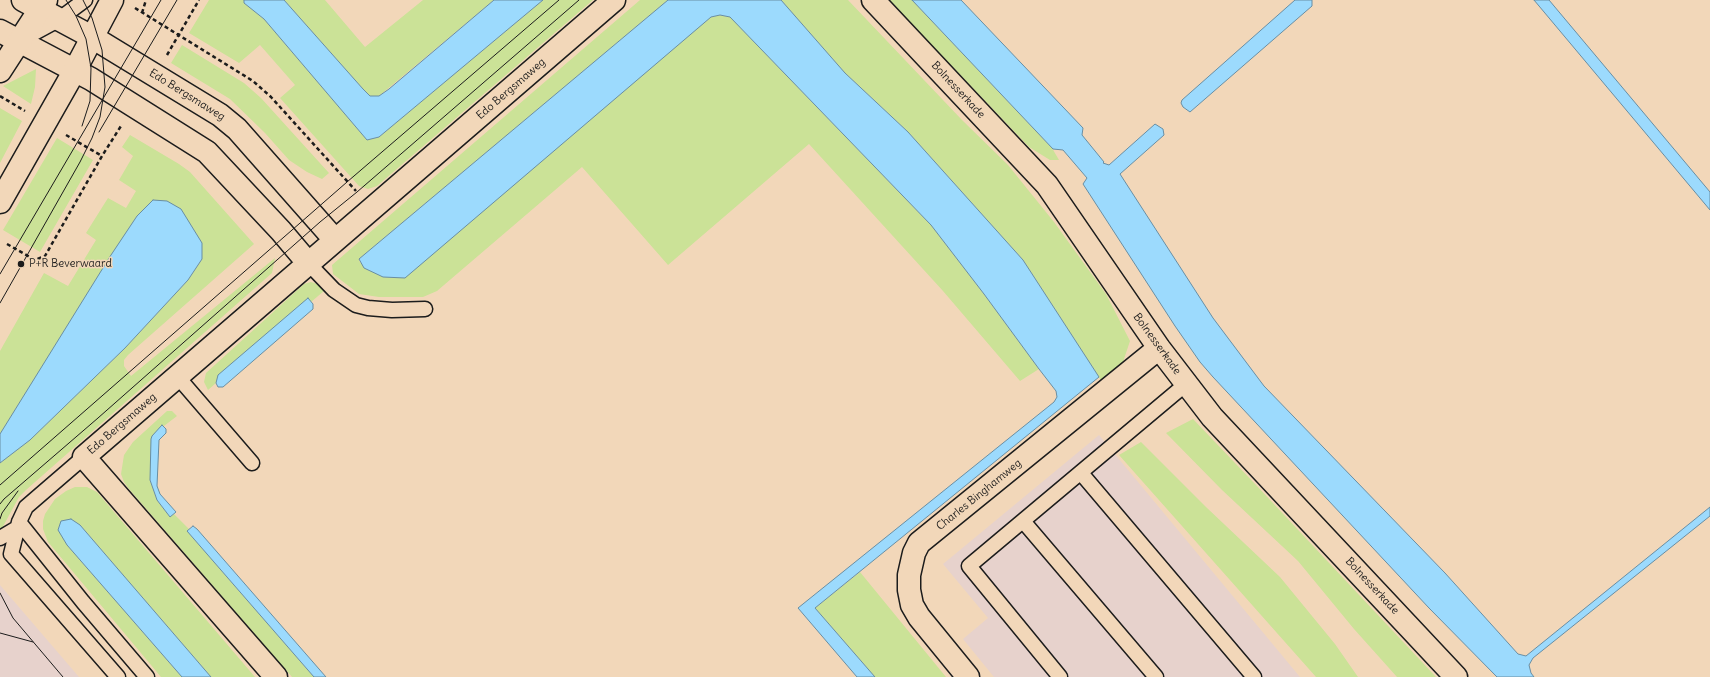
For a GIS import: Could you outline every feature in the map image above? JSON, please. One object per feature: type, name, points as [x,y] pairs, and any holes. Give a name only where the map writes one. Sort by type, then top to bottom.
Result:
[{"type":"street","name":"Edo Bergsmaweg","points":[[276,677],[84,457],[614,0]]},
{"type":"street","name":"Bolnesserkade","points":[[873,0],[1047,185],[1159,348],[1212,417],[1456,677]]},
{"type":"street","points":[[0,202],[75,70],[92,37],[122,2]]},
{"type":"street","name":"Edo Bergsmaweg","points":[[42,7],[155,74],[220,115],[237,129],[335,240]]},
{"type":"street","points":[[0,71],[42,7]]},
{"type":"street","points":[[0,31],[75,70],[207,152],[281,231],[308,263]]},
{"type":"street","name":"Charles Binghamweg","points":[[968,677],[919,617],[912,605],[909,590],[909,575],[914,553],[919,543],[1159,348]]},
{"type":"lane","points":[[42,7],[85,0]]},
{"type":"lane","points":[[308,263],[334,290],[356,305],[368,308],[425,309]]},
{"type":"lane","points":[[177,376],[252,463]]},
{"type":"lane","points":[[1060,677],[969,566],[1186,384]]},
{"type":"lane","points":[[84,457],[26,507],[18,525],[11,554],[118,677]]},
{"type":"lane","points":[[1081,473],[1254,677]]},
{"type":"lane","points":[[1023,521],[1156,677]]},
{"type":"lane","points":[[0,538],[18,525]]},
{"type":"lane","points":[[18,525],[147,677]]},
{"type":"path","points":[[142,13],[146,0]]},
{"type":"path","points":[[155,74],[200,0]]},
{"type":"path","points":[[122,2],[179,34],[253,81],[271,97],[372,209]]},
{"type":"path","points":[[0,96],[102,156]]},
{"type":"path","points":[[7,244],[35,260],[45,256],[102,156],[135,106]]},
{"type":"shaded area","points":[[1099,435],[1300,677],[994,677],[963,639],[988,618],[943,564]]},
{"type":"shaded area","points":[[0,585],[79,677],[0,677]]},
{"type":"green space","points":[[209,0],[244,0],[244,3],[264,19],[367,140],[379,137],[543,0],[593,0],[377,186],[368,189],[359,186],[280,98],[295,85],[260,45],[239,63],[189,33]]},
{"type":"green space","points":[[284,0],[325,0],[365,47],[423,0],[494,0],[379,96],[370,96]]},
{"type":"green space","points":[[640,0],[668,0],[359,259],[360,263],[711,17],[720,15],[730,17],[931,225],[1039,369],[1020,381],[943,291],[809,144],[668,265],[582,167],[437,291],[423,297],[379,297],[359,294],[333,274],[332,265]]},
{"type":"green space","points":[[781,0],[848,0],[962,120],[1008,165],[1054,222],[1106,294],[1130,341],[1123,362],[1104,385],[1023,260],[908,132],[845,73]]},
{"type":"green space","points":[[889,0],[912,0],[1052,148],[1059,160],[1050,160],[1029,147]]},
{"type":"green space","points":[[182,45],[244,83],[261,98],[329,173],[322,179],[307,172],[289,160],[265,133],[230,99],[171,63]]},
{"type":"green space","points":[[36,69],[35,87],[31,104],[3,86]]},
{"type":"green space","points":[[0,108],[22,121],[0,163]]},
{"type":"green space","points":[[130,135],[190,172],[254,244],[128,355],[124,360],[124,366],[131,376],[275,258],[272,273],[26,490],[19,497],[0,532],[0,463],[30,440],[125,348],[188,280],[202,259],[137,216],[0,434],[0,351],[44,273],[68,286],[96,240],[86,233],[108,198],[126,208],[136,191],[119,180],[133,156],[122,147]]},
{"type":"green space","points":[[57,138],[93,160],[40,252],[3,230]]},
{"type":"green space","points":[[311,282],[317,284],[324,291],[311,302],[308,299],[219,375],[216,383],[208,390],[204,382],[206,373],[304,284]]},
{"type":"green space","points":[[167,411],[172,411],[177,416],[164,426],[161,425],[150,480],[157,500],[170,517],[174,514],[189,529],[187,531],[314,677],[292,677],[124,482],[121,474],[124,455],[133,442]]},
{"type":"green space","points":[[1193,419],[1436,677],[1397,677],[1354,629],[1298,561],[1222,490],[1166,433]]},
{"type":"green space","points":[[1141,442],[1206,507],[1280,577],[1335,644],[1358,677],[1316,677],[1119,455]]},
{"type":"green space","points":[[75,487],[87,487],[97,492],[255,677],[211,677],[80,525],[67,545],[182,677],[161,677],[48,542],[43,529],[45,514],[55,499],[66,491]]},
{"type":"green space","points":[[860,572],[946,677],[875,677],[815,608]]},
{"type":"water","points":[[244,0],[284,0],[363,89],[370,96],[379,96],[494,0],[543,0],[379,137],[367,140],[264,19],[244,3]]},
{"type":"water","points":[[668,0],[781,0],[845,73],[908,132],[1023,260],[1099,377],[815,608],[875,677],[857,677],[798,608],[1054,402],[1057,397],[1056,391],[931,225],[730,17],[720,15],[711,17],[405,278],[383,277],[364,268],[359,259]]},
{"type":"water","points":[[912,0],[961,0],[1083,128],[1082,135],[1104,162],[1103,163],[1109,165],[1155,124],[1163,129],[1164,135],[1120,174],[1213,318],[1264,386],[1445,573],[1518,654],[1526,656],[1710,507],[1710,516],[1533,658],[1529,665],[1531,673],[1534,677],[1497,677],[1429,608],[1200,362],[1083,184],[1087,178],[1063,150],[1053,149]]},
{"type":"water","points":[[1295,0],[1312,0],[1312,6],[1190,112],[1183,107],[1181,103],[1182,100]]},
{"type":"water","points":[[1534,0],[1549,0],[1710,192],[1710,210]]},
{"type":"water","points":[[153,200],[167,201],[181,209],[202,243],[202,259],[188,280],[125,348],[30,440],[0,463],[0,434],[111,255],[137,216]]},
{"type":"water","points":[[308,298],[313,304],[313,309],[223,387],[218,387],[216,383],[218,375]]},
{"type":"water","points":[[162,425],[166,429],[166,433],[159,440],[157,486],[160,494],[176,512],[170,517],[157,500],[150,480],[151,439]]},
{"type":"water","points":[[71,519],[80,525],[211,677],[182,677],[67,545],[58,530],[61,521]]},
{"type":"water","points":[[193,526],[326,677],[314,677],[187,531]]},
{"type":"tram line","points":[[66,0],[76,16],[86,39],[91,68],[90,101],[82,126]]},
{"type":"tram line","points":[[0,303],[80,162],[92,138],[100,117],[105,87],[102,50],[92,18],[83,0]]},
{"type":"tram line","points":[[0,274],[161,0]]},
{"type":"tram line","points":[[99,132],[177,0]]},
{"type":"tram line","points":[[0,485],[347,182],[559,0]]},
{"type":"tram line","points":[[0,504],[320,222],[357,192],[579,0]]},
{"type":"tram line","points":[[0,519],[2,513],[18,491]]},
{"type":"tram line","points":[[0,593],[13,618],[63,677]]},
{"type":"tram line","points":[[0,633],[33,642]]},
{"type":"place","name":"P+R Beverwaard","points":[[21,264]]}]
